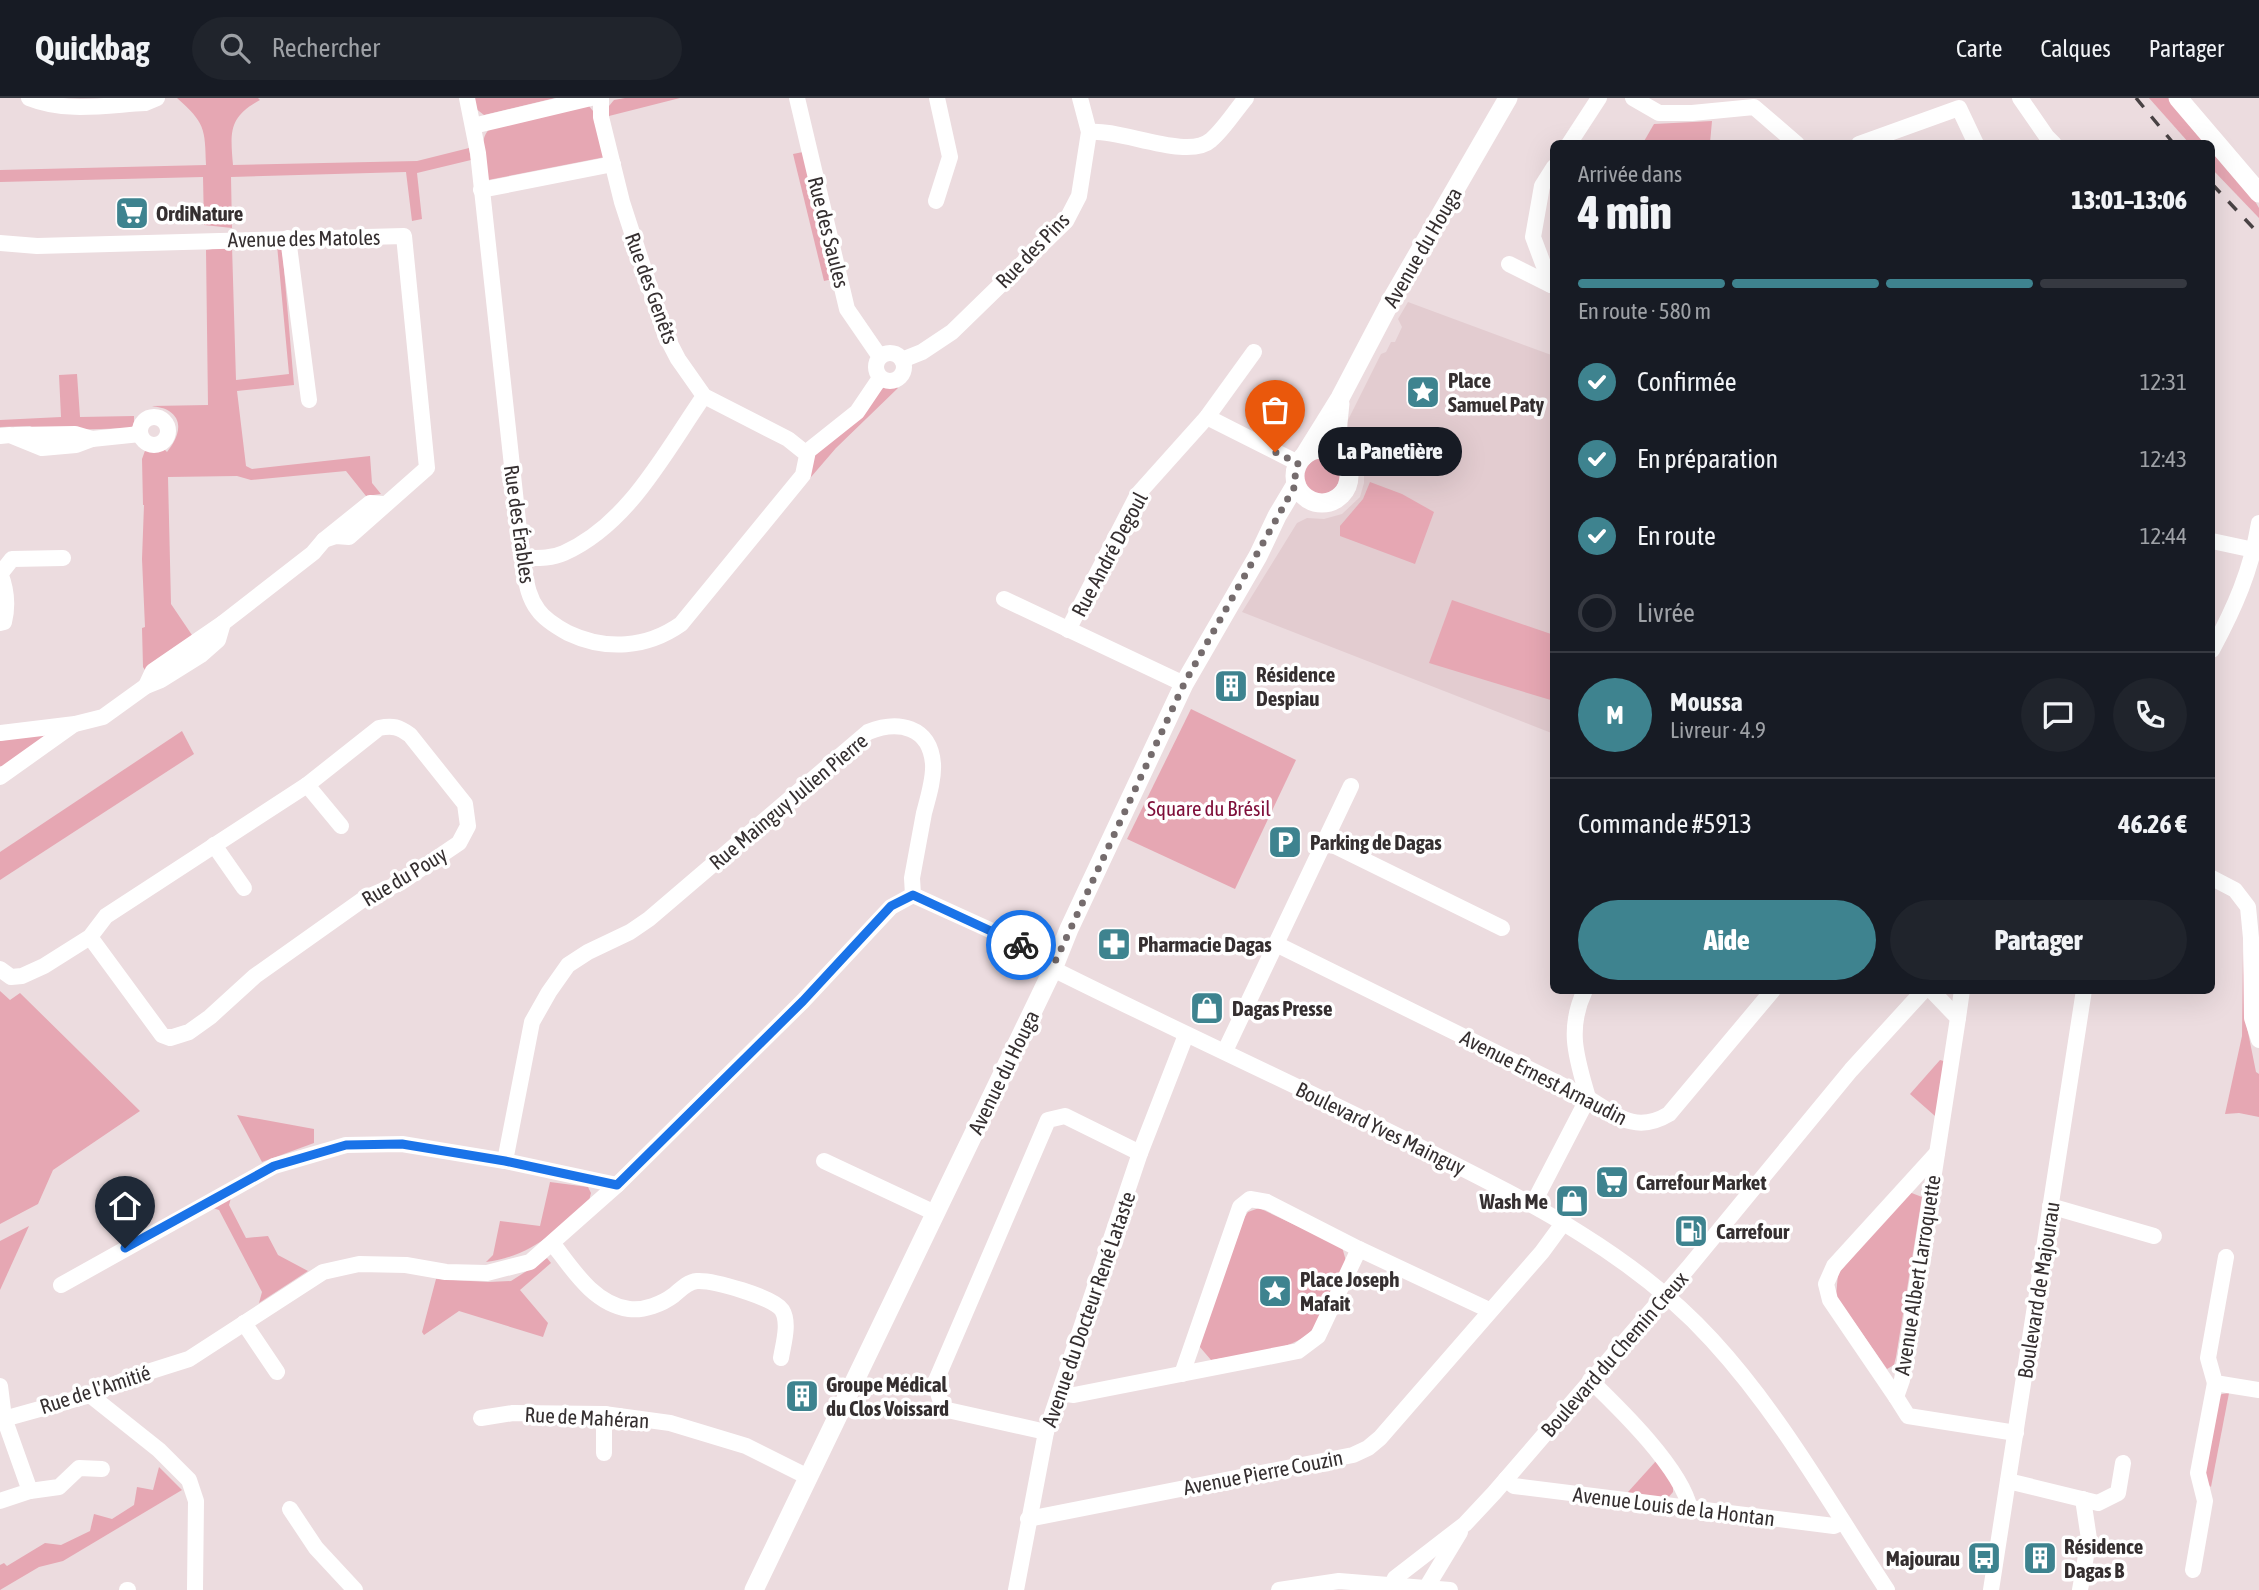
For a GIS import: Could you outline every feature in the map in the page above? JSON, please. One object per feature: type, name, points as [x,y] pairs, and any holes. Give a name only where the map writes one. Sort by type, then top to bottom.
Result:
[{"type":"main road","name":"Avenue du Houga","points":[[1301,459],[1340,398],[1390,303],[1508,98]]},
{"type":"main road","points":[[2178,98],[2252,176],[2259,200]]},
{"type":"main road","points":[[2189,98],[2252,176],[2259,193]]},
{"type":"main road","name":"Avenue du Houga","points":[[1335,452],[1340,398]]},
{"type":"main road","points":[[1317,448],[1335,452],[1348,465],[1350,474],[1345,491],[1333,502],[1325,504],[1302,492],[1295,477],[1301,459],[1317,448]]},
{"type":"main road","name":"Avenue du Houga","points":[[754,1590],[1054,965],[1184,684],[1258,556],[1302,492]]},
{"type":"street","points":[[29,98],[64,107],[145,103],[157,98]]},
{"type":"street","name":"Rue des Érables","points":[[467,98],[481,190],[522,558],[527,590],[538,611],[563,630],[586,641],[611,646],[665,636],[681,624],[803,475],[808,451]]},
{"type":"street","points":[[473,126],[591,98]]},
{"type":"street","name":"Rue des Genêts","points":[[601,98],[601,117],[622,202],[665,334],[704,396]]},
{"type":"street","name":"Rue des Saules","points":[[797,98],[847,309],[880,357]]},
{"type":"street","points":[[936,201],[950,157],[937,98]]},
{"type":"street","name":"Rue des Pins","points":[[902,360],[938,342],[951,332],[1066,220],[1079,196],[1089,132],[1080,98]]},
{"type":"street","points":[[1089,132],[1181,147],[1202,146],[1211,141],[1246,98]]},
{"type":"street","points":[[1572,140],[1599,98]]},
{"type":"street","points":[[1633,98],[1659,113],[1692,113],[1758,102],[1793,140]]},
{"type":"street","points":[[2020,98],[2049,140]]},
{"type":"street","points":[[1868,140],[1956,103],[1974,140]]},
{"type":"street","points":[[481,190],[613,164]]},
{"type":"street","points":[[1550,173],[1542,186],[1533,237],[1550,278]]},
{"type":"street","name":"Avenue des Matoles","points":[[0,243],[37,246],[288,237],[404,236],[427,468],[349,537],[336,536],[324,540],[313,553],[223,623],[218,640],[201,655],[161,680],[146,686],[103,717],[75,724],[0,733]]},
{"type":"street","points":[[288,237],[309,400]]},
{"type":"street","points":[[1509,264],[1550,284]]},
{"type":"street","name":"Rue André Degoul","points":[[1068,630],[1138,494],[1207,417],[1254,352]]},
{"type":"street","points":[[892,353],[902,360],[904,369],[900,377],[888,381],[880,377],[876,365],[880,357],[892,353]]},
{"type":"street","points":[[522,558],[545,559],[564,554],[604,528],[634,498],[704,396],[788,439],[803,451],[808,451],[857,412],[880,377]]},
{"type":"street","points":[[1207,417],[1301,459]]},
{"type":"street","points":[[5,436],[42,448],[76,445],[92,439],[140,433]]},
{"type":"street","points":[[2215,644],[2243,587],[2259,523]]},
{"type":"street","points":[[2215,542],[2254,550]]},
{"type":"street","points":[[0,623],[4,622],[6,611],[0,573],[12,559],[63,558]]},
{"type":"street","points":[[1003,599],[1184,684]]},
{"type":"street","name":"Avenue des Matoles","points":[[0,777],[75,724]]},
{"type":"street","name":"Rue du Pouy","points":[[0,970],[11,977],[22,976],[90,937],[106,916],[307,785],[379,728],[391,725],[411,735],[465,804],[468,826],[458,843],[400,883],[365,898],[254,976],[210,1017],[188,1032],[170,1038],[162,1035],[90,937]]},
{"type":"street","name":"Rue Mainguy Julien Pierre","points":[[505,1161],[532,1022],[568,965],[649,919],[868,732],[885,725],[915,731],[929,745],[933,765],[912,878],[913,895]]},
{"type":"street","points":[[307,785],[341,827]]},
{"type":"street","points":[[1225,1051],[1351,786]]},
{"type":"street","points":[[1325,841],[1502,928]]},
{"type":"street","points":[[214,845],[244,888]]},
{"type":"street","points":[[2215,880],[2235,890],[2248,907],[2252,1018],[2259,1040]]},
{"type":"street","points":[[913,895],[1054,965]]},
{"type":"street","name":"Rue de l'Amitié","points":[[2,1419],[90,1395],[129,1378],[189,1359],[323,1272],[359,1264],[407,1265],[446,1272],[487,1273],[530,1262],[617,1185],[803,1001],[891,906],[913,895]]},
{"type":"street","name":"Avenue Ernest Arnaudin","points":[[1276,944],[1588,1098],[1626,1121],[1640,1124],[1655,1123],[1668,1114],[1770,994]]},
{"type":"street","name":"Boulevard Yves Mainguy","points":[[1054,965],[1186,1035],[1225,1051],[1533,1203],[1591,1238],[1664,1294],[1711,1338],[1759,1394],[1886,1590]]},
{"type":"street","points":[[1533,1203],[1588,1098],[1576,1053],[1573,1029],[1583,994]]},
{"type":"street","name":"Boulevard du Chemin Creux","points":[[1421,1589],[1465,1524],[1664,1294],[1851,1070],[1920,994]]},
{"type":"street","points":[[1935,994],[1958,1018]]},
{"type":"street","name":"Avenue Albert Larroquette","points":[[1896,1397],[1902,1380],[1961,994]]},
{"type":"street","name":"Boulevard de Majourau","points":[[1991,1590],[2083,994]]},
{"type":"street","name":"Avenue du Docteur René Lataste","points":[[1016,1590],[1046,1432],[1140,1153],[1186,1035]]},
{"type":"street","points":[[1046,1432],[943,1409],[935,1383],[1048,1120],[1065,1116],[1140,1153]]},
{"type":"street","points":[[61,1285],[274,1166],[346,1145],[402,1144],[505,1161],[617,1185]]},
{"type":"street","name":"Avenue Albert Larroquette","points":[[1937,1153],[1833,1266],[1826,1284],[1830,1300],[1908,1416],[2016,1433]]},
{"type":"street","points":[[824,1161],[935,1213]]},
{"type":"street","points":[[1182,1374],[1240,1207],[1250,1199],[1267,1202],[1489,1310]]},
{"type":"street","points":[[2050,1206],[2154,1236]]},
{"type":"street","name":"Avenue Pierre Couzin","points":[[1028,1519],[1353,1455],[1368,1448],[1380,1438],[1542,1252],[1564,1222]]},
{"type":"street","points":[[553,1244],[598,1297],[619,1307],[641,1309],[654,1305],[697,1281],[771,1300],[783,1311],[785,1320],[781,1358]]},
{"type":"street","points":[[1059,1393],[1074,1395],[1298,1351],[1318,1336],[1359,1249]]},
{"type":"street","points":[[2193,1570],[2205,1501],[2198,1473],[2215,1383],[2207,1358],[2226,1257]]},
{"type":"street","points":[[244,1323],[277,1372]]},
{"type":"street","points":[[1590,1380],[1662,1457],[1687,1494],[1690,1509]]},
{"type":"street","points":[[2215,1383],[2259,1390]]},
{"type":"street","points":[[0,1386],[2,1419],[30,1492]]},
{"type":"street","points":[[90,1395],[159,1450],[189,1480],[196,1501],[195,1590]]},
{"type":"street","name":"Rue de Mahéran","points":[[481,1418],[513,1413],[604,1414],[670,1423],[746,1446],[808,1477]]},
{"type":"street","points":[[604,1414],[604,1453]]},
{"type":"street","points":[[2008,1481],[2098,1503],[2118,1493],[2123,1463]]},
{"type":"street","points":[[0,1501],[59,1487],[79,1468],[102,1469]]},
{"type":"street","name":"Avenue Louis de la Hontan","points":[[1506,1479],[1514,1486],[1690,1509],[1834,1526],[1843,1522]]},
{"type":"street","points":[[2080,1590],[2089,1539],[2083,1499]]},
{"type":"street","points":[[290,1509],[316,1548],[355,1590]]},
{"type":"street","name":"Boulevard du Chemin Creux","points":[[1389,1588],[1395,1578],[1465,1524]]},
{"type":"street","points":[[1420,1559],[1421,1589]]},
{"type":"street","points":[[1279,1590],[1339,1581],[1389,1588],[1450,1590]]},
{"type":"shaded area","points":[[1408,302],[1550,355],[1550,732],[1242,612],[1297,523],[1307,518],[1324,519],[1342,514],[1360,497],[1364,469],[1350,439],[1347,422],[1381,354],[1386,352],[1391,342],[1395,342],[1402,327],[1398,319]]},
{"type":"green space","points":[[177,98],[260,100],[242,113],[234,126],[233,165],[417,161],[469,148],[471,160],[417,173],[422,219],[412,221],[406,172],[231,177],[232,228],[204,225],[203,177],[0,182],[0,170],[206,165],[202,127]]},
{"type":"green space","points":[[473,98],[555,98],[484,115],[475,108]]},
{"type":"green space","points":[[680,98],[609,116],[609,106],[614,100]]},
{"type":"green space","points":[[2149,98],[2169,98],[2206,140],[2186,140]]},
{"type":"green space","points":[[589,106],[593,111],[605,157],[488,180],[483,145],[486,133],[491,128]]},
{"type":"green space","points":[[1712,121],[1710,140],[1645,140],[1654,124]]},
{"type":"green space","points":[[803,152],[833,279],[824,281],[793,154]]},
{"type":"green space","points":[[2215,152],[2253,198],[2259,208],[2259,218],[2215,172]]},
{"type":"green space","points":[[277,245],[282,246],[294,385],[237,391],[246,466],[252,469],[370,456],[372,483],[381,494],[366,496],[346,471],[251,480],[237,476],[168,477],[171,604],[194,638],[147,673],[143,667],[142,628],[145,627],[142,459],[146,448],[163,448],[167,452],[178,432],[174,415],[163,408],[152,406],[208,405],[206,250],[232,246],[236,380],[289,374]]},
{"type":"green space","points":[[77,374],[80,417],[134,416],[134,425],[131,428],[39,431],[30,426],[0,427],[0,420],[61,417],[59,375]]},
{"type":"green space","points":[[892,384],[898,388],[836,448],[805,484],[815,452],[881,389]]},
{"type":"green space","points":[[1320,455],[1328,456],[1334,461],[1339,467],[1339,483],[1334,489],[1328,494],[1320,495],[1312,494],[1306,489],[1301,483],[1300,475],[1301,467],[1306,461],[1312,456]]},
{"type":"green space","points":[[1370,482],[1402,494],[1434,512],[1415,564],[1340,536],[1340,526],[1363,499]]},
{"type":"green space","points":[[1452,600],[1550,634],[1550,700],[1429,663]]},
{"type":"green space","name":"Square du Brésil","points":[[1191,709],[1296,760],[1235,889],[1127,839]]},
{"type":"green space","points":[[182,731],[194,754],[0,880],[0,852]]},
{"type":"green space","points":[[44,732],[48,735],[7,766],[0,766],[0,741]]},
{"type":"green space","points":[[2243,951],[2246,1022],[2256,1072],[2259,1074],[2259,1117],[2239,1113],[2225,1114],[2242,1036]]},
{"type":"green space","points":[[0,991],[10,1000],[20,993],[140,1111],[53,1170],[38,1204],[0,1224]]},
{"type":"green space","points":[[1940,1060],[1947,1062],[1939,1112],[1935,1116],[1910,1094]]},
{"type":"green space","points":[[237,1115],[314,1129],[314,1143],[262,1162]]},
{"type":"green space","points":[[550,1182],[588,1187],[591,1193],[589,1201],[554,1232],[530,1248],[503,1259],[486,1262],[493,1255],[500,1221],[540,1226]]},
{"type":"green space","points":[[1909,1192],[1922,1197],[1896,1357],[1894,1365],[1887,1369],[1836,1296],[1838,1274]]},
{"type":"green space","points":[[231,1198],[229,1205],[246,1238],[268,1236],[278,1255],[308,1271],[259,1303],[262,1292],[219,1210],[213,1208]]},
{"type":"green space","name":"Place Joseph Mafait","points":[[1259,1208],[1342,1247],[1346,1261],[1325,1309],[1309,1333],[1276,1349],[1211,1360],[1199,1346],[1244,1218],[1248,1212]]},
{"type":"green space","points":[[29,1226],[0,1290],[0,1241]]},
{"type":"green space","points":[[547,1258],[551,1263],[520,1290],[548,1323],[543,1337],[459,1311],[424,1335],[422,1332],[436,1279],[511,1281]]},
{"type":"green space","points":[[2229,1393],[2211,1487],[2205,1482],[2204,1466],[2216,1398]]},
{"type":"green space","points":[[1656,1461],[1673,1483],[1673,1492],[1666,1500],[1634,1497],[1628,1492]]},
{"type":"green space","points":[[159,1467],[182,1490],[63,1561],[39,1567],[0,1590],[0,1565],[4,1563],[7,1566],[45,1543],[61,1545],[90,1531],[94,1514],[112,1519],[134,1505],[137,1487],[153,1490]]},
{"type":"railway","points":[[2136,98],[2171,140]]},
{"type":"railway","points":[[2215,187],[2259,234]]},
{"type":"way so far","points":[[1021,945],[1056,960],[1184,684],[1296,484],[1298,463],[1275,452]]},
{"type":"place","name":"OrdiNature","points":[[132,213]]},
{"type":"place","name":"Place Samuel Paty","points":[[1423,392]]},
{"type":"place","name":"La Panetière","points":[[1275,452]]},
{"type":"place","name":"Résidence Despiau","points":[[1231,686]]},
{"type":"place","name":"Parking de Dagas","points":[[1285,842]]},
{"type":"place","name":"Pharmacie Dagas","points":[[1114,944]]},
{"type":"place","name":"Dagas Presse","points":[[1207,1008]]},
{"type":"place","name":"Carrefour Market","points":[[1612,1182]]},
{"type":"place","name":"Wash Me","points":[[1572,1201]]},
{"type":"place","name":"Carrefour","points":[[1691,1231]]},
{"type":"place","name":"Place Joseph Mafait","points":[[1275,1291]]},
{"type":"place","name":"Groupe Médical du Clos Voissard","points":[[802,1396]]},
{"type":"place","name":"Majourau","points":[[1984,1558]]},
{"type":"place","name":"Résidence Dagas B","points":[[2040,1558]]},
{"type":"route","points":[[125,1248],[274,1166],[346,1145],[402,1144],[505,1161],[617,1185],[803,1001],[891,906],[913,895],[1021,945]]}]
